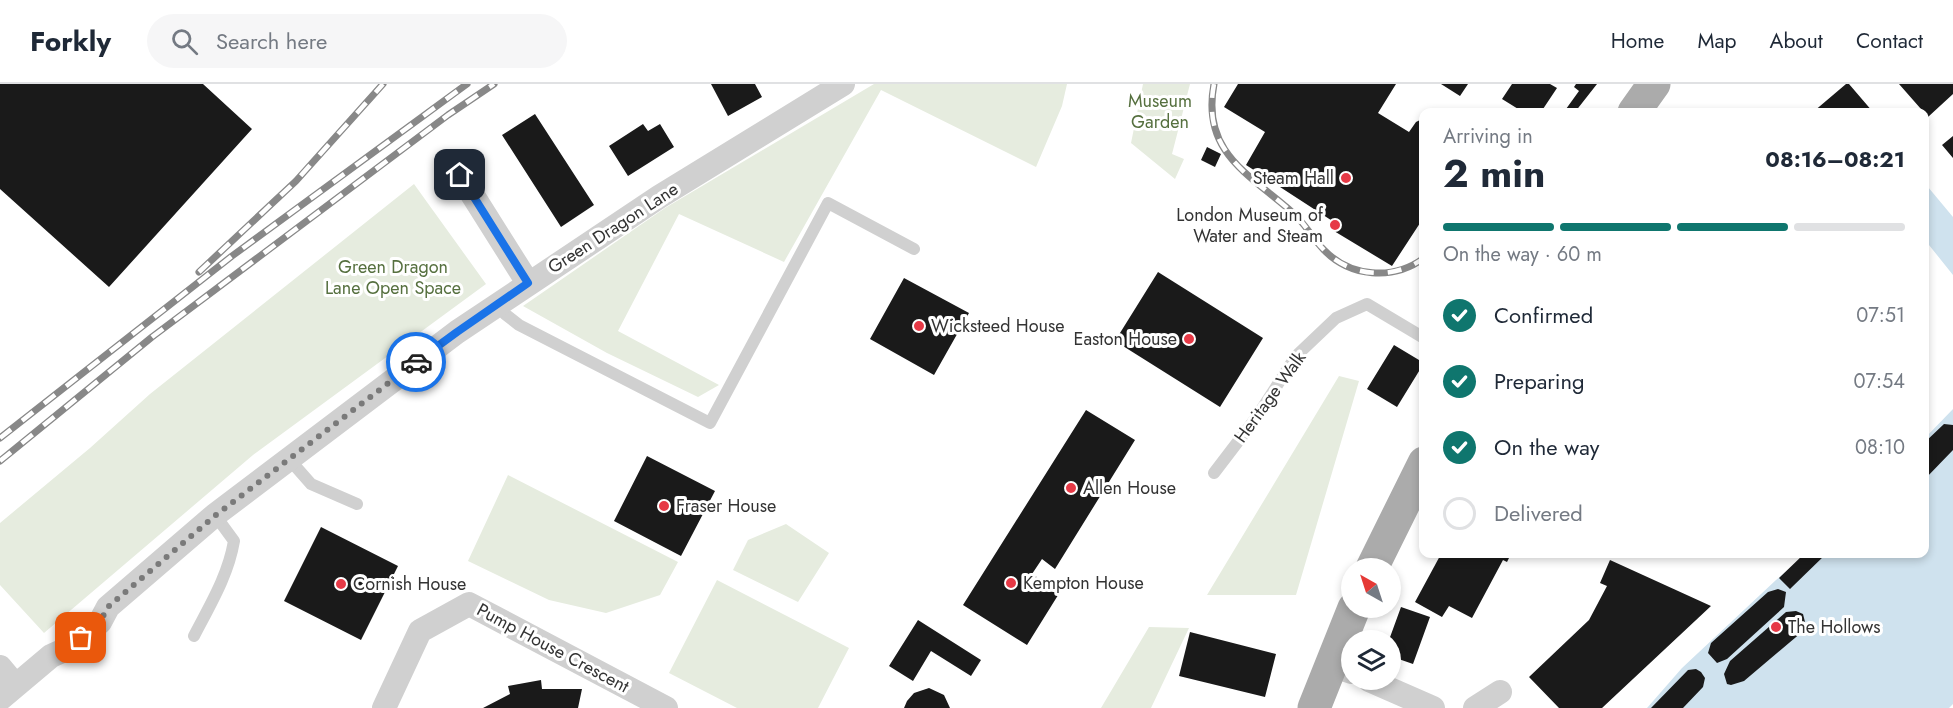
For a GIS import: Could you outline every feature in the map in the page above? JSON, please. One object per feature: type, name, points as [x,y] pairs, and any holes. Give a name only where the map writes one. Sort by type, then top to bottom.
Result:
[{"type":"main road","points":[[1637,108],[1654,84]]},
{"type":"main road","points":[[1377,558],[1419,473]]},
{"type":"main road","points":[[1314,708],[1341,668]]},
{"type":"street","name":"Green Dragon Lane","points":[[5,684],[70,647],[100,622],[108,607],[216,515],[457,332],[811,92],[843,84]]},
{"type":"street","points":[[460,175],[528,283]]},
{"type":"street","name":"Pump House Crescent","points":[[384,708],[420,631],[469,604],[666,708]]},
{"type":"street","points":[[1392,690],[1433,708]]},
{"type":"street","points":[[1475,708],[1500,692]]},
{"type":"lane","points":[[498,303],[505,314],[519,325],[710,423],[828,203],[914,249]]},
{"type":"lane","name":"Heritage Walk","points":[[1214,473],[1256,418],[1296,356],[1336,318],[1366,304],[1419,335]]},
{"type":"lane","points":[[289,459],[311,484],[357,504]]},
{"type":"lane","points":[[194,636],[224,578],[234,541],[216,515]]},
{"type":"green space","points":[[874,84],[1067,84],[1062,106],[1036,167],[881,90],[784,262],[679,214],[618,331],[719,385],[698,397],[607,353],[523,306],[665,208]]},
{"type":"green space","name":"Museum Garden","points":[[1143,84],[1190,84],[1172,154],[1184,159],[1175,179],[1131,143]]},
{"type":"green space","name":"Green Dragon Lane Open Space","points":[[414,184],[486,284],[253,455],[44,633],[0,585],[0,523],[90,448],[150,394]]},
{"type":"green space","points":[[1339,376],[1359,381],[1296,595],[1207,595]]},
{"type":"green space","points":[[508,475],[678,562],[660,595],[606,613],[549,600],[468,561]]},
{"type":"green space","points":[[786,524],[829,553],[798,602],[733,570],[748,540]]},
{"type":"green space","points":[[717,580],[849,648],[818,708],[737,708],[669,673]]},
{"type":"green space","points":[[1149,627],[1189,628],[1151,708],[1101,708]]},
{"type":"water","points":[[1929,188],[1953,217],[1953,275],[1929,245]]},
{"type":"water","points":[[1953,409],[1953,704],[1949,708],[1647,708],[1682,668],[1802,558],[1929,558],[1929,434]]},
{"type":"building","points":[[0,84],[203,84],[252,129],[109,287],[0,189]]},
{"type":"building","points":[[711,84],[755,84],[762,97],[728,116]]},
{"type":"building","name":"Steam Hall","points":[[1238,84],[1396,84],[1378,113],[1409,132],[1419,120],[1419,225],[1392,266],[1334,231],[1337,224],[1246,165],[1265,132],[1224,107]]},
{"type":"building","points":[[1441,84],[1468,84],[1460,96]]},
{"type":"building","points":[[1512,84],[1550,84],[1557,88],[1544,108],[1517,108],[1502,99]]},
{"type":"building","points":[[1576,84],[1597,84],[1578,108],[1567,108],[1579,91],[1574,87]]},
{"type":"building","points":[[1846,84],[1849,84],[1870,108],[1818,108]]},
{"type":"building","points":[[1899,84],[1953,84],[1953,94],[1929,116],[1929,108],[1920,108]]},
{"type":"building","points":[[535,114],[594,205],[561,227],[502,135]]},
{"type":"building","points":[[643,124],[648,131],[660,124],[674,147],[628,176],[609,146]]},
{"type":"building","points":[[1953,136],[1953,158],[1942,145]]},
{"type":"building","points":[[1207,147],[1221,154],[1215,167],[1201,160]]},
{"type":"building","name":"Easton House","points":[[1158,272],[1263,338],[1220,407],[1115,341]]},
{"type":"building","name":"Wicksteed House","points":[[904,278],[969,313],[934,375],[870,339]]},
{"type":"building","points":[[1394,345],[1419,360],[1419,371],[1397,407],[1367,389]]},
{"type":"building","name":"Allen House","points":[[1086,410],[1135,440],[1055,569],[1042,559],[1032,574],[1060,592],[1027,645],[963,605]]},
{"type":"building","points":[[1944,424],[1953,425],[1953,450],[1929,475],[1929,438]]},
{"type":"building","name":"Fraser House","points":[[647,456],[715,491],[681,556],[614,521]]},
{"type":"building","name":"Cornish House","points":[[321,527],[398,566],[361,640],[284,601]]},
{"type":"building","points":[[1439,558],[1509,558],[1507,562],[1503,560],[1472,618],[1449,606],[1442,617],[1415,602]]},
{"type":"building","points":[[1800,558],[1822,558],[1790,589],[1779,578]]},
{"type":"building","points":[[1610,560],[1711,606],[1602,708],[1559,708],[1529,677],[1589,620],[1607,586],[1600,583]]},
{"type":"building","points":[[1778,589],[1786,592],[1784,607],[1727,659],[1717,663],[1708,653],[1711,643],[1768,592]]},
{"type":"building","points":[[1401,607],[1430,617],[1413,664],[1401,660],[1401,630],[1393,630],[1397,618],[1401,618]]},
{"type":"building","points":[[1796,611],[1803,614],[1805,622],[1802,632],[1744,681],[1727,684],[1724,674],[1730,661],[1786,612]]},
{"type":"building","points":[[918,620],[981,660],[971,676],[931,651],[913,681],[889,666]]},
{"type":"building","points":[[1190,632],[1276,654],[1265,697],[1179,676]]},
{"type":"building","points":[[1696,669],[1705,678],[1703,687],[1683,708],[1651,708],[1688,670]]},
{"type":"building","points":[[541,680],[542,689],[582,689],[578,708],[483,708],[510,694],[508,686]]},
{"type":"building","points":[[929,688],[944,695],[950,708],[904,708],[914,693]]},
{"type":"railway","points":[[199,272],[296,181],[383,84]]},
{"type":"railway","points":[[0,438],[232,256],[467,84]]},
{"type":"railway","points":[[0,461],[152,337],[448,115],[494,84]]},
{"type":"railway","points":[[1214,84],[1212,107],[1215,127],[1232,159],[1245,173],[1297,216],[1334,259],[1346,266],[1372,273],[1399,270],[1419,261]]},
{"type":"way so far","points":[[81,638],[100,622],[108,607],[216,515],[416,362]]},
{"type":"place","name":"Steam Hall","points":[[1346,178]]},
{"type":"place","name":"London Museum of Water and Steam","points":[[1335,225]]},
{"type":"place","name":"Wicksteed House","points":[[919,326]]},
{"type":"place","name":"Easton House","points":[[1189,339]]},
{"type":"place","name":"Allen House","points":[[1071,488]]},
{"type":"place","name":"Fraser House","points":[[664,506]]},
{"type":"place","name":"Kempton House","points":[[1011,583]]},
{"type":"place","name":"Cornish House","points":[[341,584]]},
{"type":"place","name":"The Hollows","points":[[1776,627]]},
{"type":"route","points":[[416,362],[528,283],[460,175]]}]
